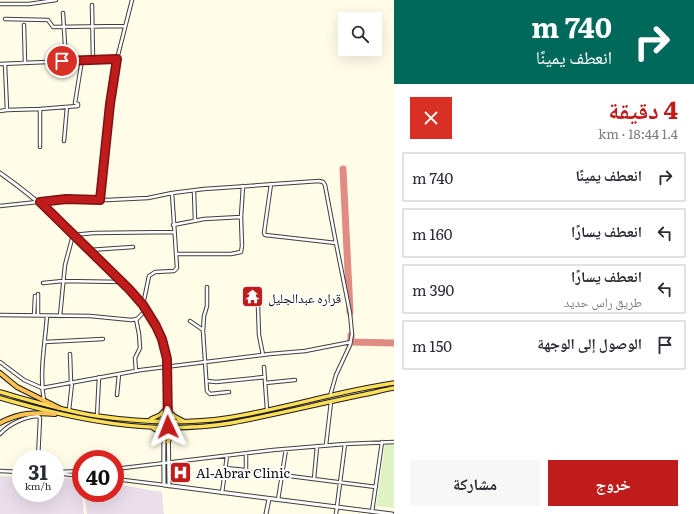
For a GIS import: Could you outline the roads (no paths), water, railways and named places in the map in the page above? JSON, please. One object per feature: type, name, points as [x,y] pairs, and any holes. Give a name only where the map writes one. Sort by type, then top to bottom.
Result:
[{"type":"highway","points":[[0,373],[17,387],[59,408]]},
{"type":"highway","points":[[0,423],[18,415],[28,413],[55,414]]},
{"type":"main road","points":[[0,392],[59,408],[97,416],[167,422],[218,419],[267,411],[394,383]]},
{"type":"main road","points":[[0,398],[55,414],[100,422],[150,427],[182,427],[229,423],[394,388]]},
{"type":"main road","points":[[149,420],[167,408],[174,416],[184,421]]},
{"type":"main road","points":[[150,427],[160,432],[164,439]]},
{"type":"main road","points":[[168,442],[172,433],[176,429],[182,427]]},
{"type":"street","points":[[0,4],[29,4],[56,0]]},
{"type":"street","points":[[100,200],[110,104],[117,59],[132,0]]},
{"type":"street","points":[[92,5],[93,60]]},
{"type":"street","points":[[64,13],[66,61]]},
{"type":"street","points":[[5,19],[48,20],[53,27],[125,26]]},
{"type":"street","points":[[24,25],[26,63]]},
{"type":"street","points":[[0,64],[117,59]]},
{"type":"street","points":[[0,111],[76,107],[78,105],[75,103],[82,60]]},
{"type":"street","points":[[5,64],[7,110]]},
{"type":"street","points":[[64,141],[67,108]]},
{"type":"street","points":[[40,109],[40,147]]},
{"type":"street","points":[[0,173],[40,202],[122,282],[143,305],[160,332],[166,352],[168,367],[168,486]]},
{"type":"street","points":[[0,206],[66,199],[100,200],[148,198],[172,193],[243,186],[323,182],[325,185],[350,313],[352,334],[351,342],[336,375],[330,397]]},
{"type":"street","points":[[271,184],[264,233],[265,235],[336,243]]},
{"type":"street","points":[[176,254],[239,253],[242,250],[241,217],[243,186]]},
{"type":"street","points":[[194,191],[195,221]]},
{"type":"street","points":[[143,305],[149,276],[155,272],[176,270],[172,193]]},
{"type":"street","points":[[173,225],[195,221],[241,217]]},
{"type":"street","points":[[73,235],[174,232]]},
{"type":"street","points":[[60,316],[65,265],[73,235]]},
{"type":"street","points":[[89,250],[133,247]]},
{"type":"street","points":[[44,283],[122,282]]},
{"type":"street","points":[[207,287],[207,306],[204,316],[203,331],[207,391],[209,394],[228,392]]},
{"type":"street","points":[[36,295],[36,315]]},
{"type":"street","points":[[258,307],[259,335],[263,355]]},
{"type":"street","points":[[0,315],[90,316],[131,320],[136,319],[146,309]]},
{"type":"street","points":[[44,401],[42,376],[47,316]]},
{"type":"street","points":[[136,319],[140,348],[135,358],[136,371]]},
{"type":"street","points":[[190,321],[203,331]]},
{"type":"street","points":[[46,342],[103,339]]},
{"type":"street","points":[[0,362],[24,380],[42,388],[136,371],[305,351],[351,342]]},
{"type":"street","points":[[69,410],[72,383],[70,354]]},
{"type":"street","points":[[264,367],[267,411]]},
{"type":"street","points":[[117,395],[119,374]]},
{"type":"street","points":[[207,381],[216,382],[265,377]]},
{"type":"street","points":[[97,416],[99,378]]},
{"type":"street","points":[[265,383],[295,380]]},
{"type":"street","points":[[326,445],[331,402]]},
{"type":"street","points":[[0,434],[13,424],[24,419],[38,416],[40,418],[38,450]]},
{"type":"street","points":[[164,485],[164,439],[167,427]]},
{"type":"street","points":[[372,512],[382,442]]},
{"type":"street","points":[[124,468],[326,445],[394,442]]},
{"type":"street","points":[[336,514],[345,444]]},
{"type":"street","points":[[314,479],[317,446]]},
{"type":"street","points":[[278,500],[286,449]]},
{"type":"street","points":[[245,470],[246,454]]},
{"type":"street","points":[[222,493],[227,456]]},
{"type":"street","points":[[226,468],[245,470],[247,472],[263,475]]},
{"type":"street","points":[[0,471],[12,472]]},
{"type":"street","points":[[282,475],[376,487]]},
{"type":"street","points":[[124,480],[392,514]]},
{"type":"street","points":[[266,514],[270,499]]},
{"type":"place","name":"قراره عبدالجليل","points":[[252,297]]},
{"type":"place","name":"Al-Abrar Clinic","points":[[181,472]]}]
